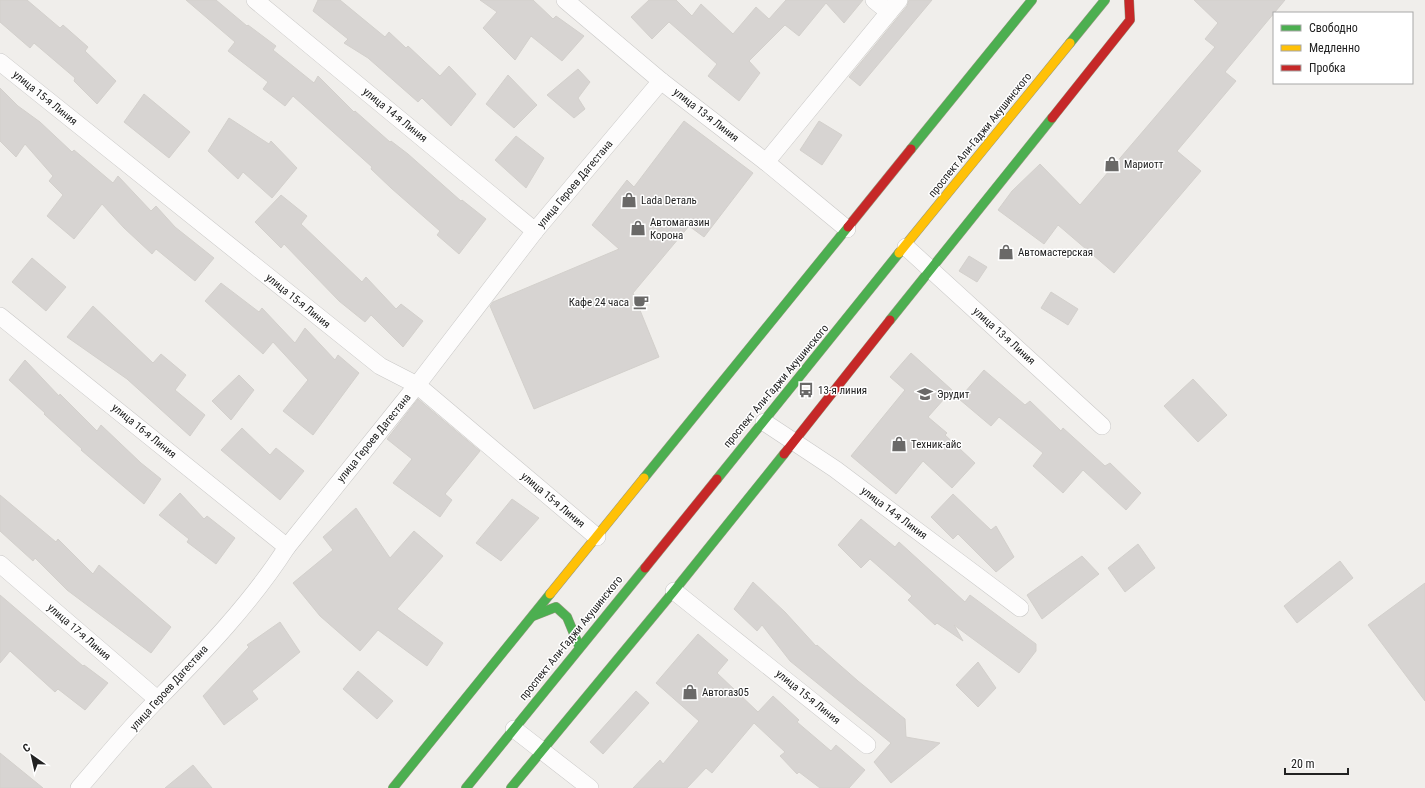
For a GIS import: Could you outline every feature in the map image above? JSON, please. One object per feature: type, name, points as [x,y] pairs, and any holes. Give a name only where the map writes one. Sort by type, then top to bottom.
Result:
[{"type":"main road","points":[[393,788],[1032,0]]},
{"type":"main road","name":"проспект Али-Гаджи Акушинского","points":[[466,788],[579,646],[732,458],[764,422],[1105,0]]},
{"type":"main road","points":[[511,788],[674,591],[792,441],[932,270],[1130,20],[1129,0]]},
{"type":"main road","points":[[533,616],[556,607],[566,617],[579,646]]},
{"type":"street","name":"улица 14-я Линия","points":[[255,0],[535,231]]},
{"type":"street","name":"улица 13-я Линия","points":[[565,0],[661,81],[766,162],[847,229]]},
{"type":"street","points":[[766,162],[894,6],[874,0]]},
{"type":"street","name":"улица 15-я Линия","points":[[0,62],[380,366],[416,385],[597,537]]},
{"type":"street","name":"улица Героев Дагестана","points":[[79,788],[158,699],[176,682],[270,574],[287,547],[416,385],[535,231],[661,81]]},
{"type":"street","name":"улица 13-я Линия","points":[[906,247],[1102,426]]},
{"type":"street","name":"улица 16-я Линия","points":[[0,316],[287,547]]},
{"type":"street","name":"улица 14-я Линия","points":[[764,422],[835,469],[1020,608]]},
{"type":"street","name":"улица 17-я Линия","points":[[0,564],[158,699]]},
{"type":"street","name":"улица 15-я Линия","points":[[674,591],[867,744]]},
{"type":"street","points":[[514,729],[590,788]]},
{"type":"building","points":[[0,0],[27,0],[60,28],[63,25],[88,47],[85,51],[116,81],[97,104],[74,81],[75,78],[34,43],[30,48],[0,22]]},
{"type":"building","points":[[186,0],[216,0],[247,26],[248,25],[276,46],[273,50],[314,83],[318,76],[354,112],[355,111],[390,142],[391,141],[408,154],[461,201],[462,200],[486,219],[459,254],[437,235],[440,231],[391,188],[371,169],[372,167],[293,96],[285,106],[263,89],[268,82],[228,51],[235,42]]},
{"type":"building","points":[[318,0],[340,0],[385,37],[389,32],[406,48],[408,46],[440,76],[449,66],[476,94],[451,126],[422,98],[418,102],[368,58],[344,43],[348,39],[313,11]]},
{"type":"building","points":[[480,0],[533,0],[553,19],[556,16],[584,36],[562,61],[531,36],[515,60],[483,28],[497,12]]},
{"type":"building","points":[[649,0],[676,0],[692,16],[701,4],[733,34],[756,7],[769,19],[786,0],[863,0],[844,23],[826,3],[799,36],[785,25],[749,61],[760,73],[739,101],[708,76],[717,64],[669,22],[652,39],[631,17]]},
{"type":"building","points":[[909,0],[932,0],[860,86],[849,77],[907,6]]},
{"type":"building","points":[[1194,0],[1285,0],[1275,12],[1273,12],[1273,14],[1225,72],[1236,81],[1177,151],[1201,171],[1114,273],[1058,225],[1044,244],[998,210],[1012,191],[1040,164],[1080,205],[1215,47],[1205,39],[1218,23]]},
{"type":"building","points":[[578,69],[590,82],[578,98],[585,109],[574,118],[547,95]]},
{"type":"building","points":[[508,75],[537,105],[514,128],[486,104]]},
{"type":"building","points":[[0,88],[18,106],[40,122],[72,152],[74,150],[113,183],[118,176],[151,211],[156,206],[175,227],[214,258],[195,281],[156,249],[152,254],[124,228],[102,204],[74,239],[47,216],[63,195],[49,181],[53,176],[25,144],[16,157],[0,141]]},
{"type":"building","points":[[144,94],[190,132],[169,158],[124,122]]},
{"type":"building","points":[[229,118],[269,144],[271,141],[297,168],[272,198],[243,172],[238,179],[208,151]]},
{"type":"building","points":[[684,121],[753,173],[704,237],[689,226],[633,293],[659,357],[534,409],[490,306],[493,302],[619,249],[592,225],[627,180],[634,187]]},
{"type":"building","points":[[819,121],[842,135],[822,165],[800,150]]},
{"type":"building","points":[[516,136],[544,158],[526,188],[495,160]]},
{"type":"building","points":[[281,195],[307,216],[301,224],[362,282],[366,277],[396,309],[401,304],[423,321],[403,347],[371,315],[365,322],[339,301],[284,244],[281,248],[255,222]]},
{"type":"building","points":[[969,256],[987,267],[977,282],[959,271]]},
{"type":"building","points":[[32,258],[66,287],[46,311],[12,282]]},
{"type":"building","points":[[221,283],[259,312],[262,308],[295,343],[305,328],[335,360],[338,355],[359,373],[313,435],[283,411],[308,380],[273,342],[263,354],[205,301]]},
{"type":"building","points":[[1051,292],[1078,309],[1068,325],[1041,308]]},
{"type":"building","points":[[93,306],[153,363],[161,354],[186,375],[175,390],[205,415],[190,436],[127,379],[67,337]]},
{"type":"building","points":[[911,353],[952,390],[928,417],[947,433],[945,435],[975,463],[952,488],[923,461],[896,494],[851,456],[905,390],[890,377]]},
{"type":"building","points":[[25,360],[59,396],[60,394],[97,431],[101,425],[141,463],[161,479],[144,504],[81,450],[82,449],[44,414],[45,413],[9,380]]},
{"type":"building","points":[[984,370],[1025,405],[1030,401],[1061,431],[1063,428],[1105,466],[1110,463],[1141,493],[1126,510],[1083,470],[1063,493],[1033,466],[1043,453],[999,417],[991,426],[959,399]]},
{"type":"building","points":[[239,375],[254,390],[231,420],[212,401]]},
{"type":"building","points":[[1193,379],[1227,415],[1198,442],[1164,406]]},
{"type":"building","points":[[418,399],[480,451],[445,494],[452,500],[440,517],[393,483],[412,459],[387,439]]},
{"type":"building","points":[[242,428],[270,455],[276,448],[304,471],[280,500],[221,450]]},
{"type":"building","points":[[180,493],[204,519],[207,516],[235,538],[216,564],[187,542],[189,539],[159,515]]},
{"type":"building","points":[[953,494],[991,530],[996,526],[1014,557],[996,572],[958,534],[953,539],[931,517]]},
{"type":"building","points":[[0,495],[56,542],[58,539],[93,574],[99,565],[171,627],[151,653],[67,590],[35,558],[33,561],[0,531]]},
{"type":"building","points":[[512,499],[539,518],[501,561],[476,543]]},
{"type":"building","points":[[356,508],[390,558],[414,531],[443,556],[397,609],[443,643],[427,666],[378,630],[360,651],[320,616],[293,583],[333,550],[323,537]]},
{"type":"building","points":[[861,519],[895,547],[899,542],[965,602],[970,595],[1036,644],[1036,651],[1019,673],[954,625],[963,641],[937,623],[935,625],[908,600],[912,596],[870,559],[861,568],[838,545]]},
{"type":"building","points":[[1138,544],[1155,568],[1125,592],[1108,568]]},
{"type":"building","points":[[1082,556],[1099,574],[1042,619],[1027,595]]},
{"type":"building","points":[[1340,561],[1353,578],[1297,623],[1284,606]]},
{"type":"building","points":[[753,582],[785,612],[816,646],[817,645],[905,719],[906,737],[940,743],[891,783],[874,762],[891,743],[790,661],[762,625],[757,631],[734,609]]},
{"type":"building","points":[[1425,583],[1425,701],[1368,625]]},
{"type":"building","points":[[0,595],[83,666],[84,665],[108,683],[85,710],[58,689],[55,692],[10,651],[0,663]]},
{"type":"building","points":[[280,622],[300,652],[252,691],[258,699],[224,725],[203,696],[249,647],[247,645]]},
{"type":"building","points":[[698,634],[728,660],[717,673],[758,712],[773,696],[799,720],[797,722],[831,751],[836,745],[865,770],[849,788],[820,788],[799,772],[797,774],[780,756],[785,752],[754,723],[712,773],[706,768],[687,788],[633,788],[660,760],[663,764],[699,721],[656,683]]},
{"type":"building","points":[[978,662],[996,688],[978,707],[956,685]]},
{"type":"building","points":[[358,671],[393,701],[377,719],[343,689]]},
{"type":"building","points":[[636,691],[649,703],[603,754],[590,742]]},
{"type":"building","points":[[0,753],[43,788],[0,788]]},
{"type":"building","points":[[193,765],[212,788],[165,788]]},
{"type":"traffic: fast","points":[[911,149],[1032,0]]},
{"type":"traffic: fast","points":[[1070,43],[1105,0]]},
{"type":"traffic: fast","points":[[890,320],[1052,118]]},
{"type":"traffic: fast","points":[[644,478],[848,227]]},
{"type":"traffic: fast","points":[[717,479],[899,253]]},
{"type":"traffic: fast","points":[[511,788],[674,591],[784,454]]},
{"type":"traffic: fast","points":[[466,788],[645,568]]},
{"type":"traffic: fast","points":[[393,788],[550,594]]},
{"type":"traffic: fast","points":[[533,616],[556,607],[567,617],[579,646]]},
{"type":"traffic: slow","points":[[899,253],[1070,43]]},
{"type":"traffic: slow","points":[[550,594],[644,478]]},
{"type":"traffic: jam","points":[[1052,118],[1130,20],[1129,0]]},
{"type":"traffic: jam","points":[[848,227],[911,149]]},
{"type":"traffic: jam","points":[[784,454],[890,320]]},
{"type":"traffic: jam","points":[[645,568],[717,479]]},
{"type":"place","name":"Мариотт","points":[[1112,164]]},
{"type":"place","name":"Lada Dеталь","points":[[629,200]]},
{"type":"place","name":"Автомагазин Корона","points":[[638,228]]},
{"type":"place","name":"Автомастерская","points":[[1006,252]]},
{"type":"place","name":"Кафе 24 часа","points":[[641,302]]},
{"type":"place","name":"13-я линия","points":[[806,390]]},
{"type":"place","name":"Эрудит","points":[[925,394]]},
{"type":"place","name":"Техник-айс","points":[[899,444]]},
{"type":"place","name":"Автогаз05","points":[[690,692]]}]
